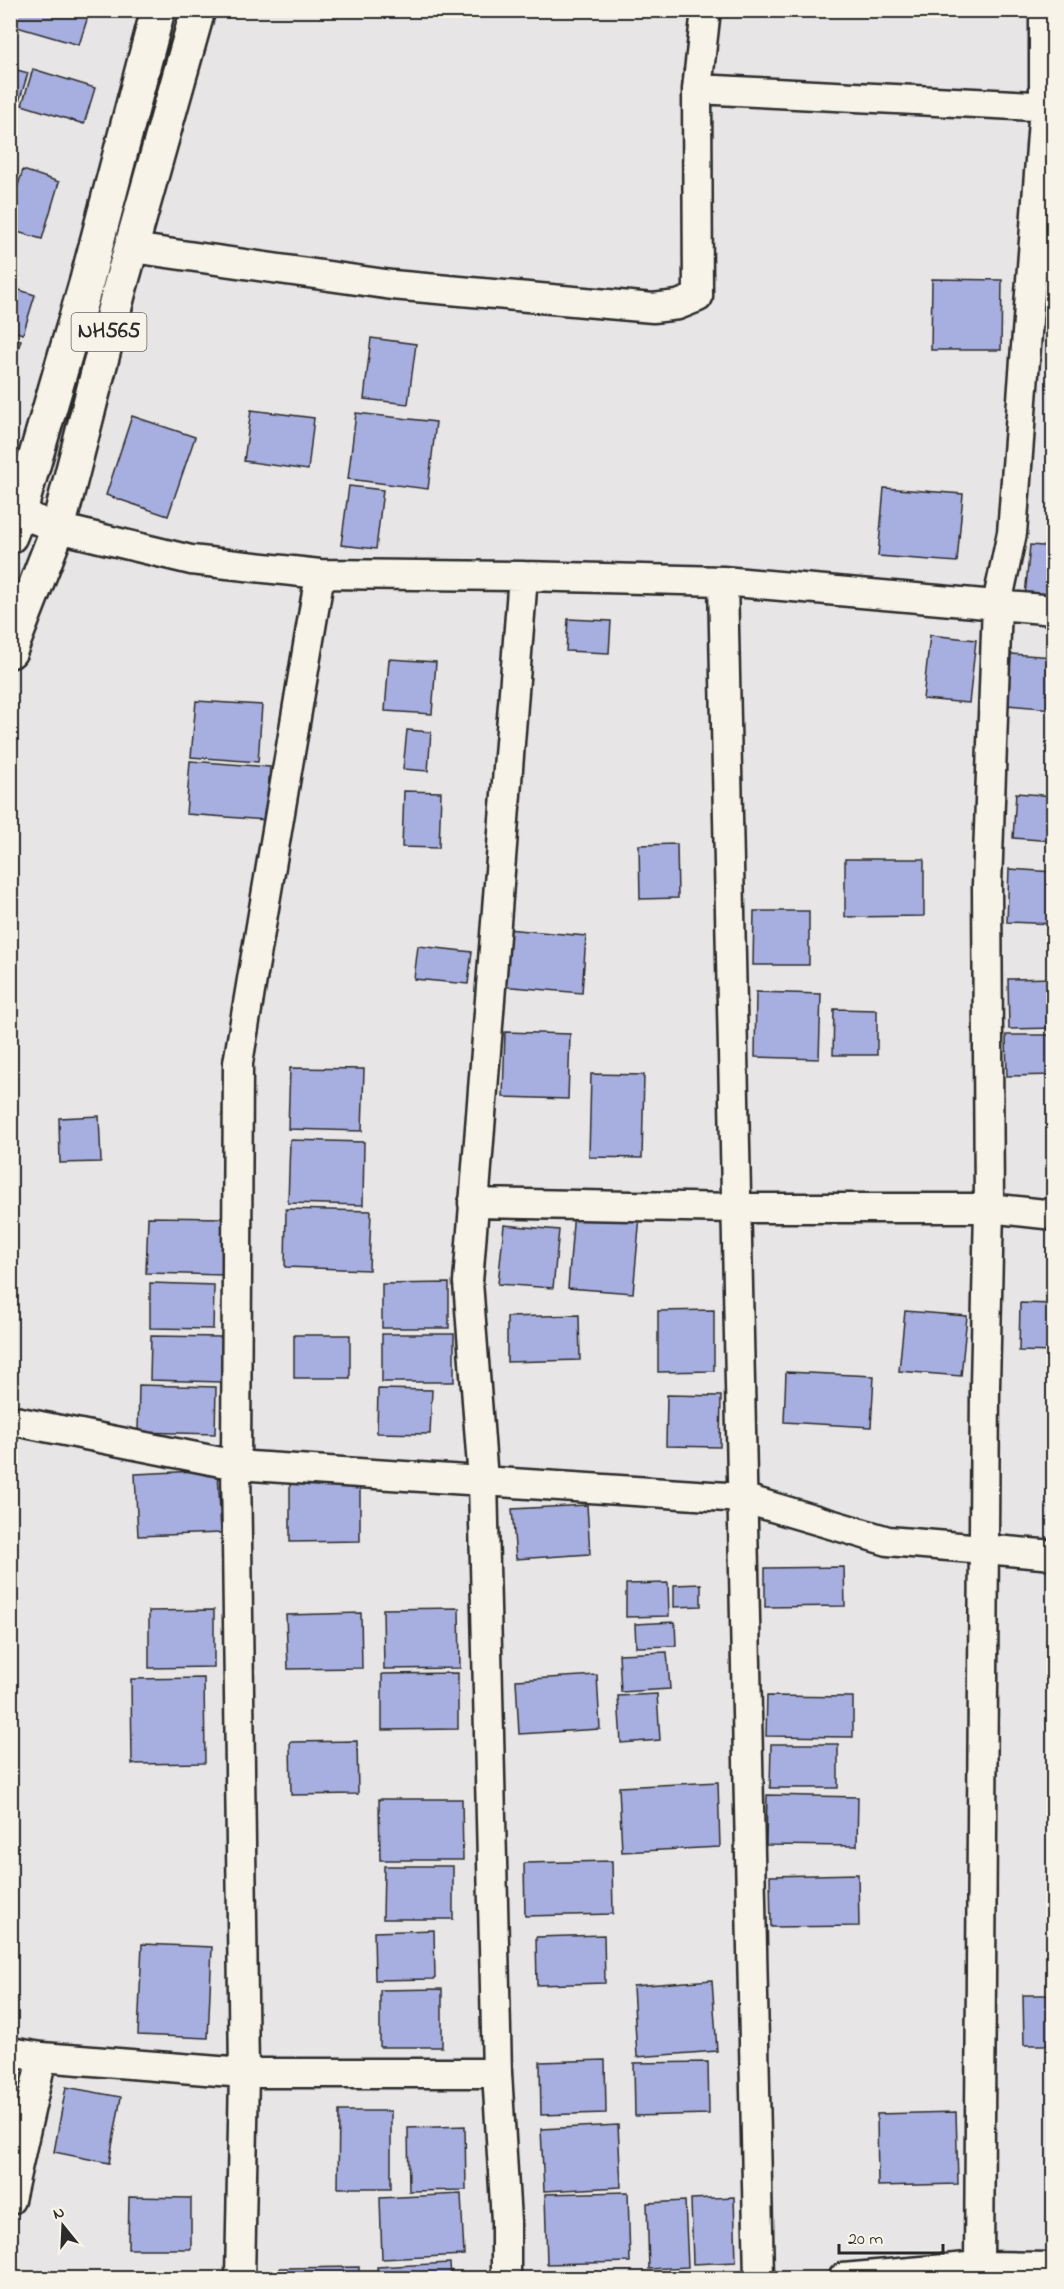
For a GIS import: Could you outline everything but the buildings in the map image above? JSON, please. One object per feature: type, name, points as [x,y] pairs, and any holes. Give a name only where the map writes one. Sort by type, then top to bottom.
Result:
[{"type":"highway","name":"NH565","points":[[13,520],[87,279],[158,10]]},
{"type":"highway","name":"NH565","points":[[10,651],[58,528],[198,10]]},
{"type":"street","points":[[132,248],[392,285],[653,308],[678,305],[698,297],[697,89],[706,10]]},
{"type":"street","points":[[979,2272],[985,1386],[989,1208],[987,885],[997,604],[1012,533],[1049,107],[1044,10]]},
{"type":"street","points":[[697,89],[1049,107]]},
{"type":"street","points":[[13,520],[58,528],[191,560],[320,574],[723,581],[1053,610]]},
{"type":"street","points":[[240,2278],[244,2073],[236,1465],[238,1063],[320,574]]},
{"type":"street","points":[[506,2278],[506,2221],[497,2073],[483,1480],[468,1282],[524,576]]},
{"type":"street","points":[[723,581],[759,2278]]},
{"type":"street","points":[[473,1203],[736,1208],[989,1208],[1053,1215]]},
{"type":"street","points":[[10,1420],[236,1465],[742,1498],[888,1541],[1053,1555]]},
{"type":"street","points":[[10,2052],[42,2057],[244,2073],[497,2073]]},
{"type":"street","points":[[10,2200],[42,2057]]},
{"type":"street","points":[[843,2278],[1053,2267]]}]
